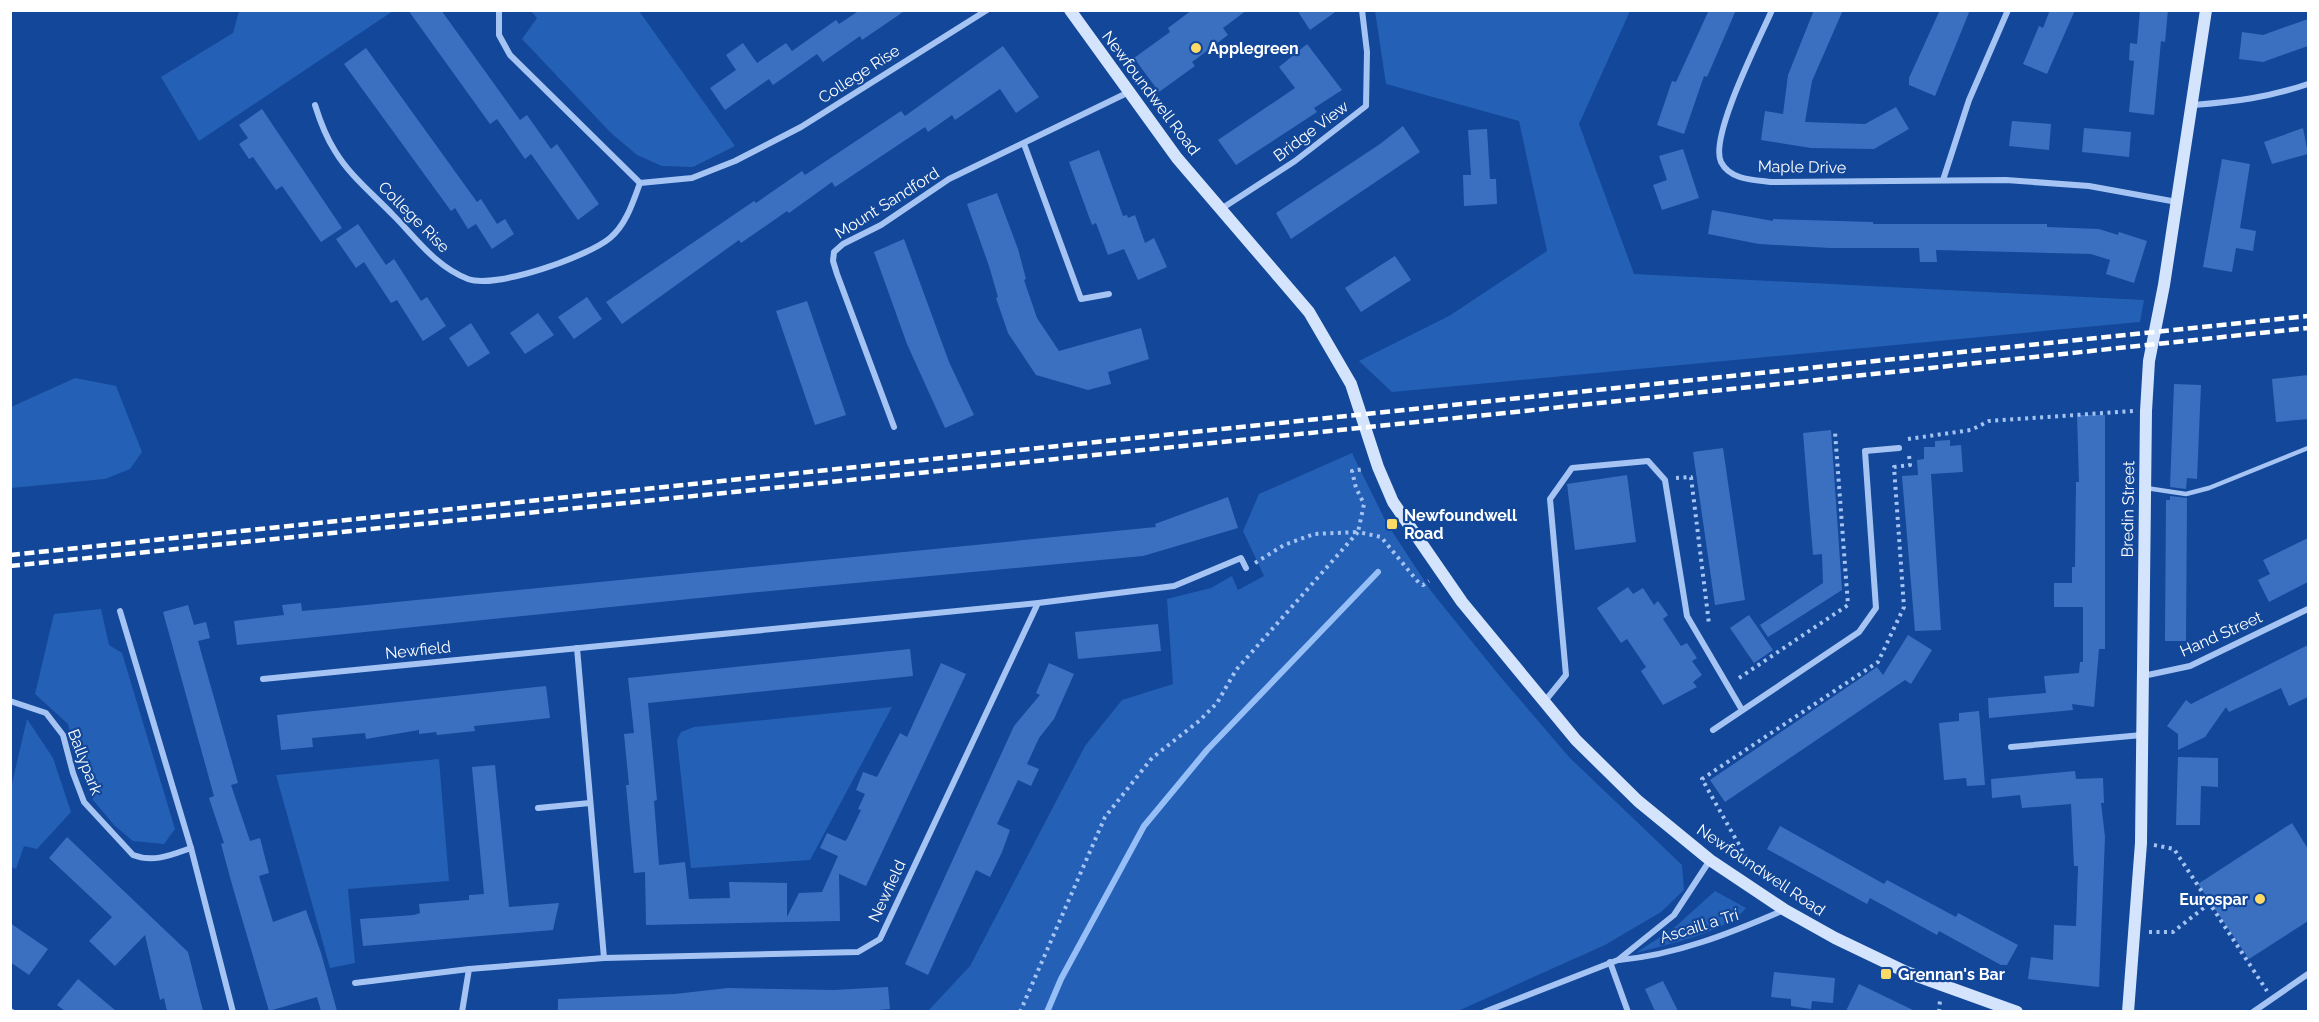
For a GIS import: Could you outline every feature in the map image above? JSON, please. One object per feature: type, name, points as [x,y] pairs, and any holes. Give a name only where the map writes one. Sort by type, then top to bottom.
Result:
[{"type":"main road","name":"Newfoundwell Road","points":[[1070,10],[1127,93],[1220,209],[1310,312],[1351,384],[1378,467],[1393,502],[1462,602],[1576,740],[1638,801],[1710,860],[1785,910],[1835,938],[1906,972],[2017,1011]]},
{"type":"main road","name":"Bredin Street","points":[[2128,1011],[2141,843],[2146,411],[2149,361],[2193,105],[2206,10]]},
{"type":"street","points":[[499,10],[498,34],[510,55],[640,183]]},
{"type":"street","name":"College Rise","points":[[315,105],[323,129],[349,172],[423,248],[449,270],[471,280],[497,280],[541,270],[588,252],[611,237],[631,210],[640,183],[692,178],[735,161],[801,128],[987,10]]},
{"type":"street","name":"Bridge View","points":[[1220,209],[1295,161],[1366,106],[1367,52],[1362,10]]},
{"type":"street","name":"Maple Drive","points":[[1772,10],[1724,121],[1719,144],[1721,162],[1732,173],[1744,179],[1771,182],[2006,180],[2089,186],[2177,202]]},
{"type":"street","points":[[1943,180],[1969,100],[2008,10]]},
{"type":"street","points":[[2193,105],[2242,101],[2277,95],[2308,84]]},
{"type":"street","name":"Mount Sandford","points":[[894,427],[844,294],[833,261],[834,252],[843,244],[881,225],[949,179],[1127,93]]},
{"type":"street","points":[[1024,144],[1081,300],[1109,294]]},
{"type":"street","points":[[1713,730],[1859,632],[1876,608],[1865,451],[1899,448]]},
{"type":"street","points":[[1545,702],[1566,675],[1550,499],[1572,468],[1648,461],[1665,480],[1687,616],[1742,710]]},
{"type":"street","name":"Newfield","points":[[263,679],[1038,603],[1174,586],[1241,558],[1246,568]]},
{"type":"street","name":"Newfield","points":[[355,983],[469,969],[604,958],[858,952],[879,939],[1038,603]]},
{"type":"street","name":"Hand Street","points":[[2143,676],[2190,666],[2308,609]]},
{"type":"street","points":[[120,611],[190,848],[233,1011]]},
{"type":"street","points":[[577,648],[604,958]]},
{"type":"street","name":"Ballypark","points":[[10,701],[46,713],[63,735],[73,773],[84,802],[133,855],[144,859],[159,859],[190,848]]},
{"type":"street","points":[[2011,747],[2144,735]]},
{"type":"street","points":[[538,808],[590,803]]},
{"type":"street","name":"Ascaill a Trí","points":[[1618,960],[1674,915],[1710,860]]},
{"type":"street","name":"Ascaill a Trí","points":[[1484,1011],[1610,962],[1639,958],[1729,934],[1785,910]]},
{"type":"street","points":[[1610,962],[1628,1011]]},
{"type":"street","points":[[462,1011],[469,969]]},
{"type":"street","points":[[2253,1011],[2308,974]]},
{"type":"lane","points":[[2145,488],[2186,494],[2202,490],[2308,448]]},
{"type":"path","points":[[1908,437],[1971,430],[1989,420],[2077,413],[2146,411]]},
{"type":"path","points":[[1734,669],[1739,678],[1848,604],[1835,432]]},
{"type":"path","points":[[1020,1011],[1105,817],[1152,758],[1199,721],[1217,703],[1236,670],[1358,532],[1364,504],[1356,488],[1352,471],[1378,467]]},
{"type":"path","points":[[1665,480],[1691,477],[1707,621],[1713,631]]},
{"type":"path","points":[[1246,568],[1284,545],[1314,534],[1358,532],[1381,537],[1423,585],[1443,574]]},
{"type":"path","points":[[1742,752],[1702,779],[1747,859],[1743,882]]},
{"type":"path","points":[[2141,843],[2175,849],[2272,999]]},
{"type":"path","points":[[2135,932],[2173,932],[2210,903]]},
{"type":"shaded area","points":[[239,10],[393,11],[199,141],[161,77],[233,33]]},
{"type":"shaded area","points":[[531,11],[639,11],[735,146],[693,167],[662,166],[637,155],[611,133],[522,39],[537,18]]},
{"type":"shaded area","points":[[1375,11],[1630,11],[1579,124],[1634,274],[2144,300],[2140,322],[1392,392],[1359,361],[1449,316],[1547,251],[1519,121],[1386,84]]},
{"type":"shaded area","points":[[75,378],[116,386],[142,452],[130,469],[105,479],[11,488],[11,407]]},
{"type":"shaded area","points":[[1352,453],[1386,522],[1431,591],[1569,757],[1682,865],[1684,890],[1661,912],[1605,945],[1458,1011],[928,1011],[970,966],[1085,746],[1122,700],[1173,684],[1167,599],[1211,588],[1232,576],[1238,590],[1264,576],[1243,531],[1259,494]]},
{"type":"shaded area","points":[[101,609],[109,645],[122,653],[175,829],[164,844],[133,841],[115,826],[93,800],[79,766],[68,724],[35,694],[54,614]]},
{"type":"shaded area","points":[[892,707],[810,860],[691,868],[677,740],[681,732],[694,727]]},
{"type":"shaded area","points":[[27,719],[53,758],[71,812],[37,849],[24,846],[16,869],[11,867],[11,788]]},
{"type":"shaded area","points":[[439,759],[449,881],[348,889],[355,963],[330,968],[276,775]]},
{"type":"shaded area","points":[[1715,891],[1746,908],[1737,917],[1711,931],[1636,953],[1675,927]]},
{"type":"building","points":[[408,10],[441,10],[520,120],[527,115],[551,149],[557,144],[599,204],[578,220],[531,154],[525,159],[497,119],[490,124]]},
{"type":"building","points":[[860,10],[906,10],[862,40],[860,36],[823,62],[817,54],[773,85],[769,79],[725,110],[710,88],[736,70],[726,55],[743,43],[757,63],[786,43],[792,51],[836,20],[839,24]]},
{"type":"building","points":[[1192,10],[1247,10],[1223,28],[1228,35],[1192,62],[1195,66],[1159,92],[1134,58],[1170,32],[1168,28]]},
{"type":"building","points":[[1297,10],[1338,10],[1310,30]]},
{"type":"building","points":[[1709,10],[1736,10],[1707,77],[1704,76],[1684,134],[1657,125],[1672,81],[1676,82]]},
{"type":"building","points":[[1814,10],[1843,10],[1812,81],[1805,122],[1865,124],[1896,107],[1909,129],[1874,149],[1811,148],[1761,140],[1765,111],[1783,114],[1788,75]]},
{"type":"building","points":[[1940,10],[1970,10],[1935,96],[1909,85],[1909,78]]},
{"type":"building","points":[[2050,10],[2075,10],[2047,74],[2023,64],[2039,26],[2043,28]]},
{"type":"building","points":[[2140,10],[2168,10],[2165,42],[2161,41],[2154,115],[2129,112],[2134,61],[2129,60],[2130,43],[2137,44]]},
{"type":"building","points":[[2308,19],[2308,46],[2263,62],[2239,59],[2242,32],[2263,35]]},
{"type":"building","points":[[1307,44],[1342,90],[1314,108],[1317,112],[1236,165],[1218,140],[1295,88],[1279,67]]},
{"type":"building","points":[[1003,46],[1039,97],[1016,113],[1000,89],[955,120],[952,115],[928,132],[925,127],[835,187],[832,182],[789,213],[787,211],[741,243],[739,240],[622,324],[606,302],[802,171],[805,175],[901,111],[905,116]]},
{"type":"building","points":[[366,48],[477,202],[481,199],[497,224],[505,219],[514,234],[492,249],[476,224],[468,229],[455,208],[451,211],[344,64]]},
{"type":"building","points":[[262,109],[342,228],[321,242],[282,186],[276,190],[253,157],[249,159],[239,144],[248,138],[239,125]]},
{"type":"building","points":[[2012,121],[2051,124],[2049,150],[2009,146]]},
{"type":"building","points":[[1403,126],[1420,152],[1291,239],[1276,213],[1380,144]]},
{"type":"building","points":[[2084,128],[2131,132],[2129,157],[2082,152]]},
{"type":"building","points":[[2303,128],[2308,154],[2272,164],[2264,142]]},
{"type":"building","points":[[1487,129],[1490,179],[1496,179],[1497,204],[1464,206],[1463,175],[1471,175],[1468,130]]},
{"type":"building","points":[[1683,149],[1699,198],[1662,210],[1653,185],[1667,180],[1659,156]]},
{"type":"building","points":[[1099,150],[1123,216],[1127,215],[1128,218],[1135,215],[1145,243],[1154,238],[1167,267],[1138,280],[1124,249],[1108,255],[1096,223],[1092,225],[1069,162]]},
{"type":"building","points":[[2222,159],[2250,164],[2240,228],[2256,231],[2253,251],[2236,248],[2232,272],[2203,267]]},
{"type":"building","points":[[997,193],[1018,249],[1026,279],[1024,280],[1037,318],[1059,351],[1141,328],[1149,359],[1108,372],[1111,384],[1088,390],[1036,375],[1008,333],[996,298],[998,297],[989,266],[967,204]]},
{"type":"building","points":[[1712,210],[1773,221],[1773,219],[1873,222],[1873,224],[2047,224],[2047,227],[2099,229],[2118,235],[2119,232],[2147,241],[2134,283],[2106,274],[2110,260],[2091,254],[1936,250],[1937,262],[1920,262],[1919,248],[1830,248],[1759,244],[1708,234]]},
{"type":"building","points":[[358,224],[386,265],[394,259],[421,301],[427,297],[446,326],[423,341],[397,300],[391,303],[364,262],[356,268],[336,239]]},
{"type":"building","points":[[904,239],[949,362],[974,415],[945,428],[907,344],[874,252]]},
{"type":"building","points":[[1395,256],[1411,280],[1361,312],[1345,288]]},
{"type":"building","points":[[587,297],[602,319],[574,339],[558,317]]},
{"type":"building","points":[[807,301],[846,415],[815,425],[776,311]]},
{"type":"building","points":[[538,313],[554,335],[525,354],[510,333]]},
{"type":"building","points":[[471,323],[490,353],[468,367],[449,338]]},
{"type":"building","points":[[2308,375],[2308,419],[2276,422],[2272,379]]},
{"type":"building","points":[[2174,384],[2201,385],[2197,479],[2187,478],[2186,489],[2170,487]]},
{"type":"building","points":[[2077,415],[2105,415],[2105,649],[2099,649],[2094,707],[2072,704],[2073,710],[1989,718],[1988,698],[2046,693],[2044,676],[2079,673],[2080,662],[2083,662],[2083,607],[2054,607],[2054,583],[2072,583],[2072,567],[2075,567],[2076,482],[2079,482]]},
{"type":"building","points":[[1831,430],[1842,590],[1768,637],[1760,625],[1823,583],[1822,554],[1813,555],[1803,433]]},
{"type":"building","points":[[1950,440],[1950,446],[1961,445],[1963,472],[1931,474],[1941,630],[1915,631],[1902,476],[1918,475],[1917,460],[1924,459],[1924,447],[1935,447],[1935,441]]},
{"type":"building","points":[[1723,448],[1745,600],[1715,605],[1693,452]]},
{"type":"building","points":[[1627,475],[1636,542],[1575,550],[1567,484]]},
{"type":"building","points":[[2170,496],[2187,498],[2186,641],[2165,641],[2166,500],[2170,500]]},
{"type":"building","points":[[1228,497],[1238,528],[1143,556],[237,645],[234,621],[284,615],[282,605],[301,603],[302,611],[336,608],[1156,527],[1155,524]]},
{"type":"building","points":[[2308,538],[2308,582],[2269,602],[2258,580],[2270,574],[2263,560]]},
{"type":"building","points":[[1628,587],[1633,594],[1643,588],[1654,605],[1658,601],[1668,615],[1663,619],[1681,646],[1687,643],[1697,658],[1692,661],[1702,675],[1693,682],[1697,687],[1663,705],[1641,671],[1646,667],[1627,639],[1621,643],[1597,608]]},
{"type":"building","points":[[188,605],[194,625],[206,622],[210,638],[198,641],[238,783],[231,785],[250,841],[260,838],[269,873],[259,876],[273,922],[306,910],[337,1011],[321,1011],[317,997],[269,1011],[221,844],[224,843],[209,798],[214,796],[163,612]]},
{"type":"building","points":[[1749,615],[1773,650],[1754,663],[1730,628]]},
{"type":"building","points":[[1158,624],[1161,651],[1078,659],[1075,632]]},
{"type":"building","points":[[1908,635],[1932,650],[1911,684],[1905,680],[1725,802],[1710,780],[1877,667],[1883,675]]},
{"type":"building","points":[[2308,645],[2308,697],[2289,706],[2281,688],[2229,712],[2226,707],[2205,737],[2178,750],[2178,734],[2167,726],[2186,700],[2191,704]]},
{"type":"building","points":[[910,649],[913,676],[648,703],[657,800],[654,801],[659,865],[685,862],[689,899],[730,898],[729,882],[787,883],[787,917],[799,893],[822,892],[838,856],[820,848],[827,833],[845,841],[847,839],[861,810],[858,809],[865,794],[856,790],[863,772],[877,777],[900,733],[907,737],[941,663],[966,674],[866,886],[839,874],[840,921],[646,925],[645,872],[634,873],[626,785],[629,785],[624,734],[634,733],[628,678]]},
{"type":"building","points":[[1049,663],[1074,674],[1054,719],[1039,738],[1027,764],[1039,769],[1031,786],[1018,780],[997,824],[1010,830],[1002,852],[990,877],[976,870],[928,975],[905,964],[1014,726],[1040,695],[1036,693]]},
{"type":"building","points":[[546,686],[550,718],[474,726],[475,731],[437,735],[436,732],[419,734],[419,730],[366,739],[365,733],[312,738],[313,747],[281,750],[277,715]]},
{"type":"building","points":[[1979,711],[1985,785],[1967,786],[1966,778],[1944,780],[1939,723],[1959,721],[1959,713]]},
{"type":"building","points":[[2178,757],[2218,758],[2218,787],[2201,786],[2200,825],[2176,825]]},
{"type":"building","points":[[495,765],[509,907],[559,903],[553,930],[363,946],[360,919],[414,915],[420,913],[419,904],[469,900],[469,895],[484,894],[472,767]]},
{"type":"building","points":[[2075,771],[2076,779],[2103,778],[2104,803],[2101,803],[2105,837],[2099,987],[2028,979],[2031,957],[2053,960],[2054,925],[2076,926],[2078,866],[2074,866],[2071,804],[2022,808],[2020,795],[1992,798],[1991,779]]},
{"type":"building","points":[[2292,823],[2308,849],[2308,921],[2249,959],[2198,884]]},
{"type":"building","points":[[1780,826],[1884,884],[1887,880],[1956,917],[1958,913],[2018,945],[2007,965],[2001,965],[1939,931],[1937,935],[1870,898],[1867,904],[1767,849]]},
{"type":"building","points":[[67,837],[188,952],[203,1011],[167,1011],[164,998],[160,1000],[145,935],[115,966],[89,941],[112,917],[49,858]]},
{"type":"building","points":[[10,923],[48,949],[29,975],[10,962]]},
{"type":"building","points":[[1774,972],[1835,978],[1833,1003],[1812,1001],[1811,1009],[1791,1006],[1791,999],[1771,997]]},
{"type":"building","points":[[78,979],[116,1011],[65,1011],[57,1005]]},
{"type":"building","points":[[1663,981],[1678,1011],[1655,1011],[1645,989]]},
{"type":"building","points":[[1859,984],[1915,1011],[1846,1011]]},
{"type":"building","points":[[888,987],[890,1009],[869,1011],[558,1011],[558,999],[675,994],[728,988],[834,990]]},
{"type":"waterway","points":[[1047,1012],[1061,979],[1144,826],[1207,750],[1378,572]]},
{"type":"railway","points":[[10,555],[2308,316]]},
{"type":"railway","points":[[10,566],[1505,413],[2308,328]]},
{"type":"place","name":"Applegreen","points":[[1196,48]]},
{"type":"place","name":"Newfoundwell Road","points":[[1392,524]]},
{"type":"place","name":"Eurospar","points":[[2260,899]]},
{"type":"place","name":"Grennan's Bar","points":[[1886,974]]}]
